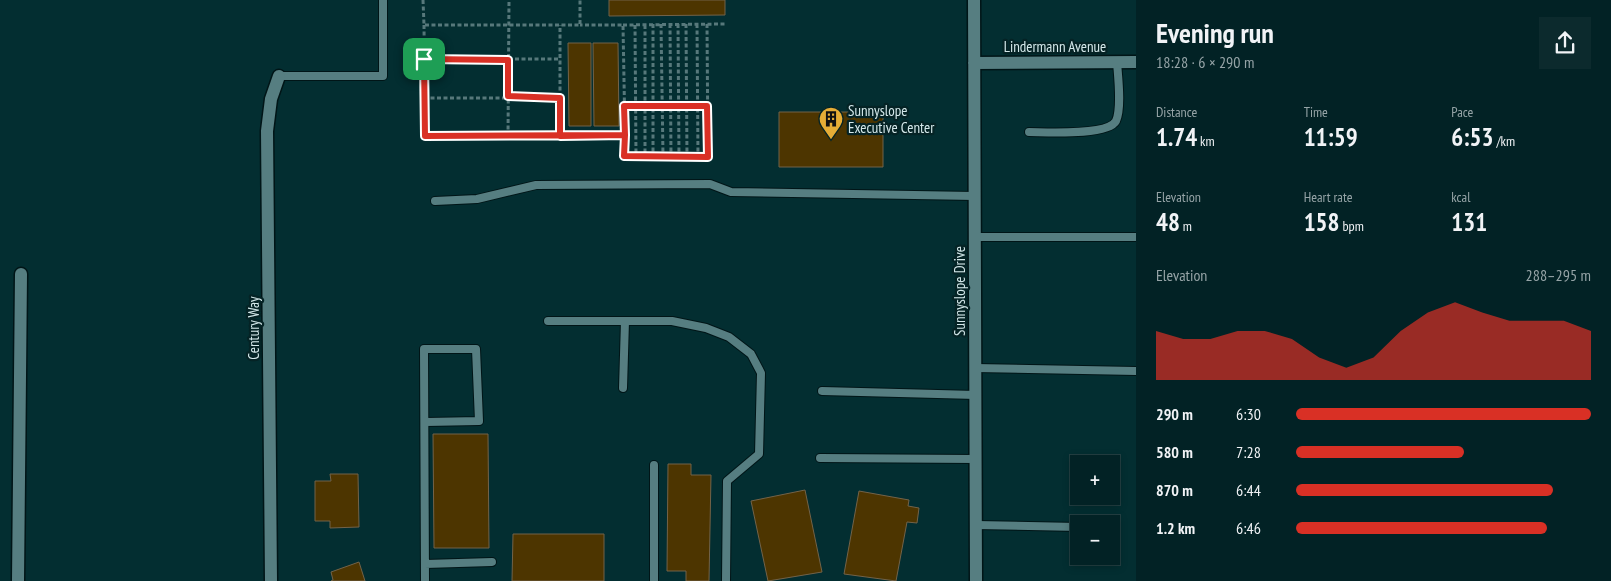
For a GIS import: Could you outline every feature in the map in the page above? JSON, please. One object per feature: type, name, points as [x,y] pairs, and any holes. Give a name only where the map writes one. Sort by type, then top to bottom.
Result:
[{"type":"street","name":"Sunnyslope Drive","points":[[974,0],[976,581]]},
{"type":"street","name":"Lindermann Avenue","points":[[974,63],[1136,62]]},
{"type":"street","name":"Century Way","points":[[270,581],[267,131],[271,99],[279,76]]},
{"type":"street","points":[[18,581],[21,274]]},
{"type":"lane","points":[[279,76],[383,76],[383,0]]},
{"type":"lane","points":[[1028,132],[1095,131],[1110,127],[1116,122],[1118,111],[1117,62]]},
{"type":"lane","points":[[435,201],[477,199],[536,185],[710,184],[731,192],[975,196]]},
{"type":"lane","points":[[975,237],[1136,237]]},
{"type":"lane","points":[[548,321],[672,321],[706,328],[729,338],[751,354],[762,373],[759,454],[727,481],[726,581]]},
{"type":"lane","points":[[623,388],[625,321]]},
{"type":"lane","points":[[425,581],[426,422],[424,350],[476,349],[479,421],[426,422]]},
{"type":"lane","points":[[975,368],[1136,371]]},
{"type":"lane","points":[[822,391],[976,396]]},
{"type":"lane","points":[[820,458],[976,459]]},
{"type":"lane","points":[[654,465],[654,581]]},
{"type":"lane","points":[[976,525],[1070,527]]},
{"type":"lane","points":[[425,564],[492,562]]},
{"type":"path","points":[[423,0],[425,136],[625,135]]},
{"type":"path","points":[[508,136],[509,0]]},
{"type":"path","points":[[580,0],[580,25]]},
{"type":"path","points":[[653,24],[653,156]]},
{"type":"path","points":[[661,24],[663,156]]},
{"type":"path","points":[[670,24],[671,157]]},
{"type":"path","points":[[678,24],[679,157]]},
{"type":"path","points":[[686,24],[687,157]]},
{"type":"path","points":[[697,24],[698,157]]},
{"type":"path","points":[[623,25],[624,156],[708,157],[707,24]]},
{"type":"path","points":[[424,25],[725,24]]},
{"type":"path","points":[[560,25],[560,136]]},
{"type":"path","points":[[636,25],[636,156]]},
{"type":"path","points":[[645,25],[645,156]]},
{"type":"path","points":[[424,59],[560,59]]},
{"type":"path","points":[[424,98],[508,96],[560,98]]},
{"type":"path","points":[[624,106],[707,106]]},
{"type":"building","points":[[609,0],[725,0],[725,15],[609,16]]},
{"type":"building","points":[[568,43],[591,43],[591,126],[569,126]]},
{"type":"building","points":[[593,43],[618,43],[619,126],[594,126]]},
{"type":"building","name":"Sunnyslope Executive Center","points":[[779,112],[883,112],[883,167],[779,167]]},
{"type":"building","points":[[433,434],[488,434],[489,548],[434,548]]},
{"type":"building","points":[[668,464],[691,464],[691,475],[711,475],[709,581],[686,581],[686,571],[667,571]]},
{"type":"building","points":[[330,474],[358,474],[359,527],[330,528],[330,521],[315,521],[315,481],[331,481]]},
{"type":"building","points":[[805,490],[822,572],[768,581],[751,501]]},
{"type":"building","points":[[859,491],[909,500],[908,506],[919,508],[917,523],[907,522],[896,581],[844,574]]},
{"type":"building","points":[[513,534],[604,534],[604,581],[512,581]]},
{"type":"building","points":[[359,562],[365,581],[331,581],[333,580],[331,572]]},
{"type":"place","name":"Sunnyslope Executive Center","points":[[831,140]]},
{"type":"route","points":[[424,59],[425,136],[625,135],[624,106],[707,106],[708,157],[624,156],[625,135],[560,136],[560,98],[508,96],[508,60],[424,59]]}]
